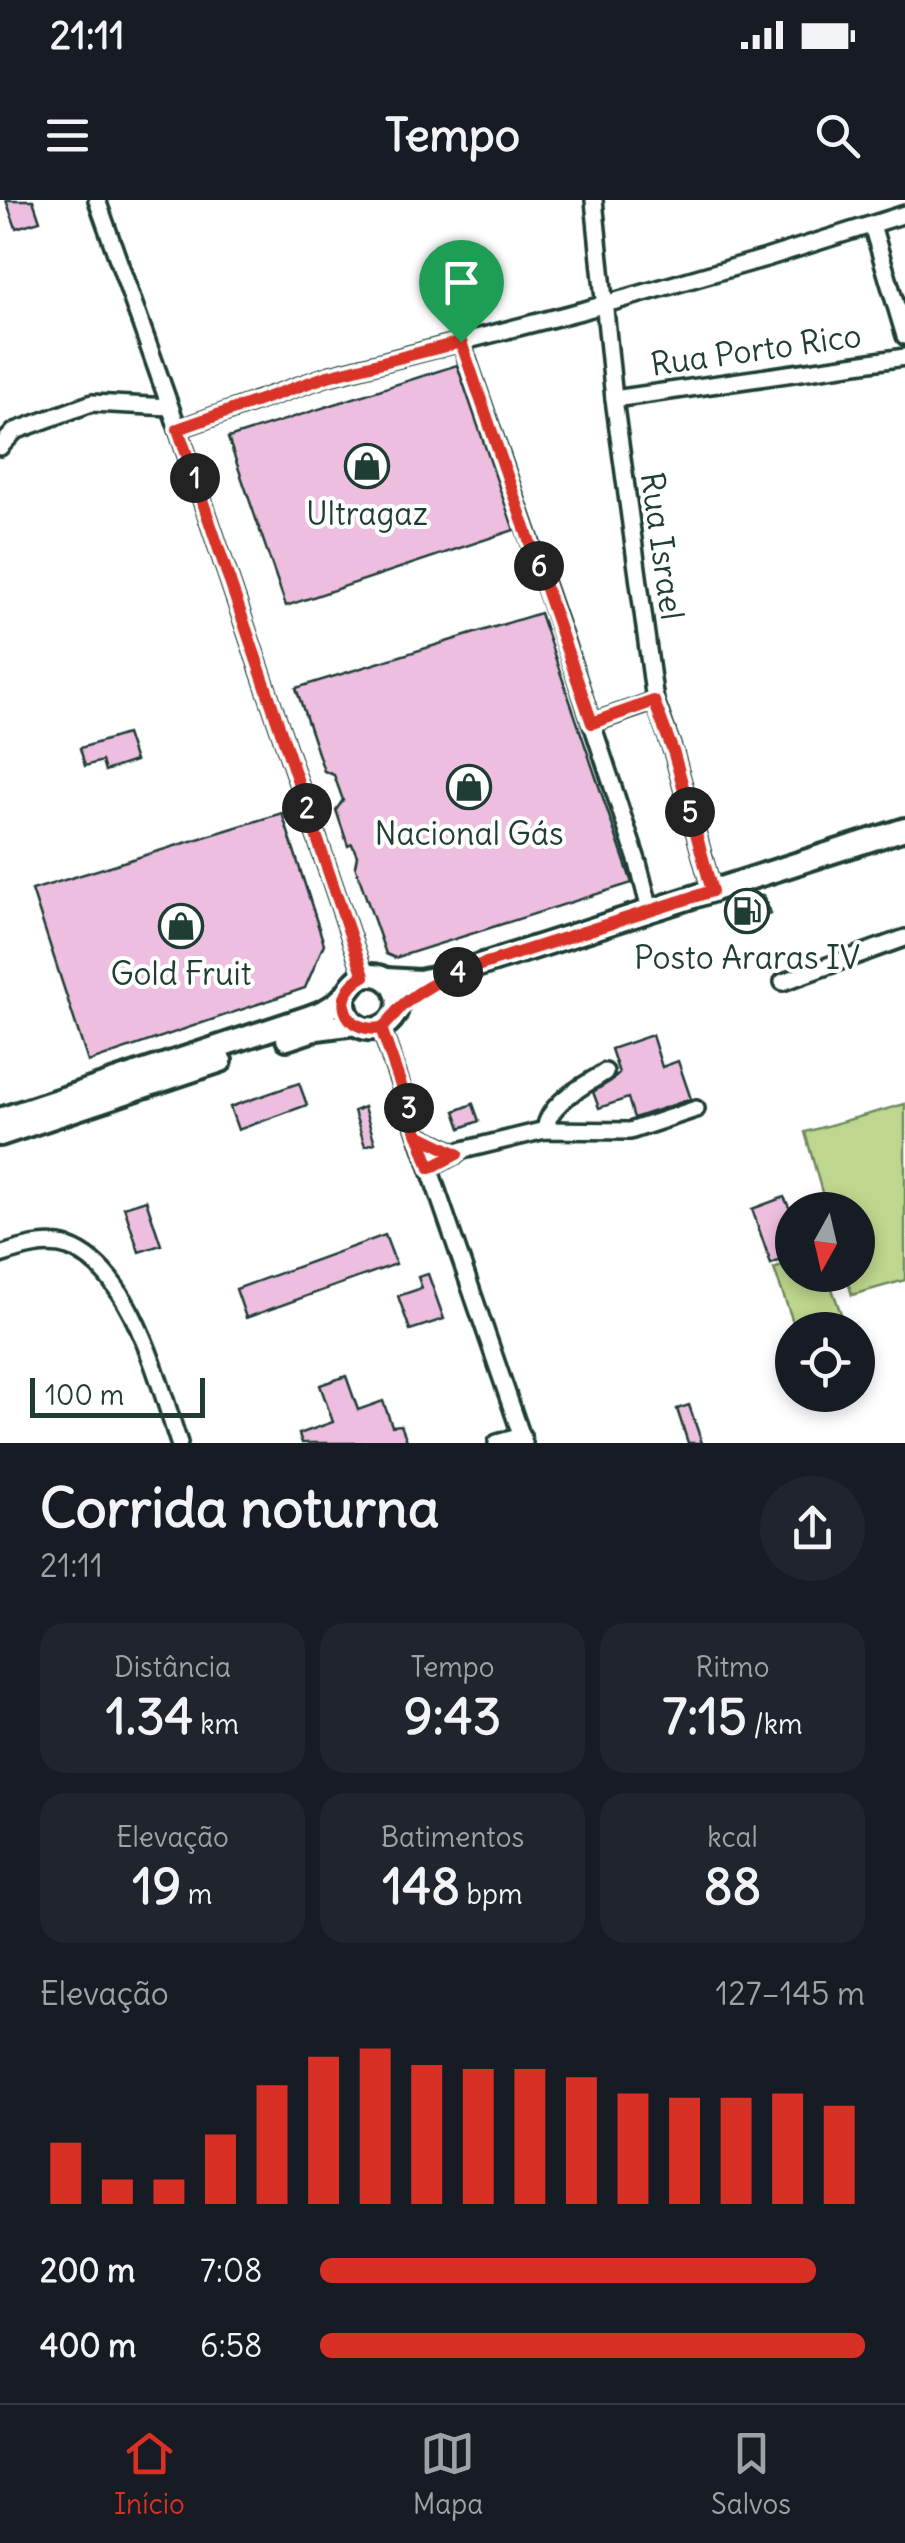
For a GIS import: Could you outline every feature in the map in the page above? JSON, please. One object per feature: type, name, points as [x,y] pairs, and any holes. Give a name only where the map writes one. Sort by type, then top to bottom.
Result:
[{"type":"main road","points":[[455,973],[418,993],[381,1028],[363,1028],[346,1012],[348,988],[364,976],[420,981],[455,973],[905,829]]},
{"type":"main road","points":[[386,979],[396,991],[398,1008]]},
{"type":"main road","points":[[0,1119],[293,1023],[318,1014],[345,997]]},
{"type":"main road","points":[[0,1135],[317,1030],[355,1024]]},
{"type":"street","points":[[97,200],[364,976]]},
{"type":"street","name":"Rua Israel","points":[[594,200],[614,398],[654,701],[674,754],[712,891]]},
{"type":"street","points":[[178,429],[328,376],[603,305],[905,214]]},
{"type":"street","points":[[872,224],[905,336]]},
{"type":"street","points":[[461,342],[592,723],[650,910]]},
{"type":"street","name":"Rua Porto Rico","points":[[614,398],[905,357]]},
{"type":"street","points":[[0,448],[15,431],[92,403],[170,406]]},
{"type":"street","points":[[592,723],[654,701]]},
{"type":"street","points":[[784,982],[905,938]]},
{"type":"street","points":[[381,1028],[523,1440],[497,1443]]},
{"type":"street","points":[[544,1130],[553,1108],[606,1072]]},
{"type":"street","points":[[430,1168],[457,1154],[544,1130],[630,1131],[696,1108]]},
{"type":"street","points":[[418,1135],[457,1154]]},
{"type":"street","points":[[0,1255],[43,1244],[67,1246],[91,1259],[118,1289],[140,1330],[180,1443]]},
{"type":"green space","points":[[905,1104],[905,1280],[875,1288],[875,1192],[822,1192],[805,1132]]},
{"type":"green space","points":[[782,1292],[833,1292],[840,1312],[790,1312]]},
{"type":"building","points":[[6,200],[33,200],[40,221],[16,228]]},
{"type":"building","name":"Ultragaz","points":[[457,365],[514,530],[286,606],[228,438]]},
{"type":"building","name":"Nacional Gás","points":[[540,613],[632,883],[395,958],[386,954],[355,866],[357,856],[352,844],[348,846],[336,810],[343,800],[334,775],[324,771],[296,688]]},
{"type":"building","points":[[126,734],[135,761],[105,771],[102,761],[85,766],[80,748]]},
{"type":"building","name":"Gold Fruit","points":[[282,813],[324,944],[305,988],[88,1062],[32,890]]},
{"type":"building","points":[[764,895],[770,914],[736,925],[730,905]]},
{"type":"building","points":[[652,1035],[662,1067],[678,1061],[691,1099],[634,1118],[628,1098],[599,1108],[593,1092],[619,1073],[611,1049]]},
{"type":"building","points":[[299,1083],[307,1105],[238,1130],[230,1107]]},
{"type":"building","points":[[473,1104],[479,1121],[461,1128],[455,1111]]},
{"type":"building","points":[[364,1107],[375,1143],[365,1146],[354,1111]]},
{"type":"building","points":[[146,1200],[161,1245],[139,1252],[124,1207]]},
{"type":"building","points":[[775,1200],[775,1262],[771,1264],[752,1209]]},
{"type":"building","points":[[385,1235],[396,1264],[246,1318],[236,1289]]},
{"type":"building","points":[[428,1274],[444,1319],[410,1330],[398,1296],[422,1288],[418,1277]]},
{"type":"building","points":[[346,1376],[358,1410],[383,1401],[392,1426],[401,1425],[408,1443],[302,1443],[299,1434],[333,1422],[320,1385]]},
{"type":"building","points":[[689,1405],[702,1443],[688,1443],[677,1409]]},
{"type":"place","name":"Ultragaz","points":[[367,466]]},
{"type":"place","name":"Nacional Gás","points":[[469,787]]},
{"type":"place","name":"Posto Araras IV","points":[[747,911]]},
{"type":"place","name":"Gold Fruit","points":[[181,926]]},
{"type":"route","points":[[461,342],[328,376],[178,429],[364,976],[348,988],[346,1012],[363,1028],[381,1028],[418,1135],[457,1154],[430,1168],[381,1028],[398,1008],[455,973],[712,891],[674,754],[654,701],[592,723],[461,342]]}]
